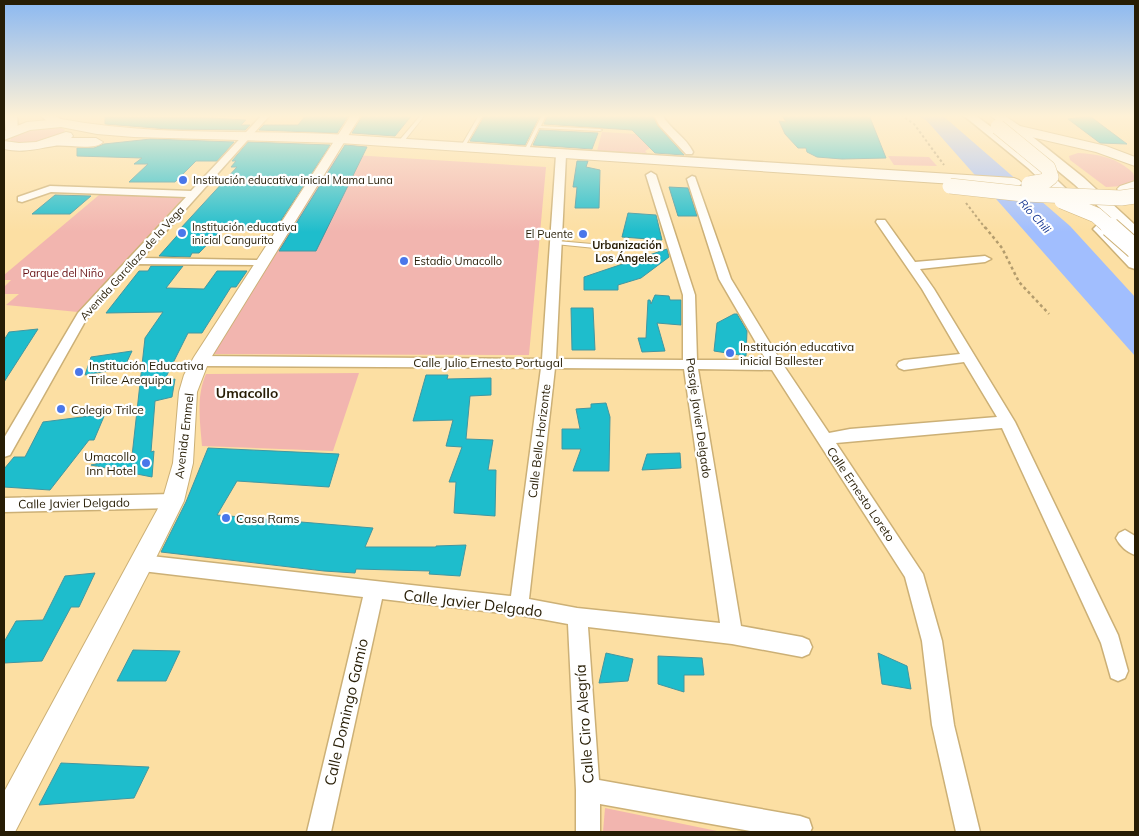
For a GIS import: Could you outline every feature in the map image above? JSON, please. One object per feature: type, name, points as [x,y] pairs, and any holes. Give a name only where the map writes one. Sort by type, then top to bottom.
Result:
[{"type":"main road","points":[[486,154],[947,178],[1022,187],[1135,196]]},
{"type":"main road","points":[[531,154],[560,159]]},
{"type":"main road","points":[[1019,154],[1101,229],[1135,264]]},
{"type":"main road","points":[[1022,187],[1046,181],[1051,177],[1048,168],[1034,154]]},
{"type":"main road","points":[[1049,154],[1120,204],[1135,221]]},
{"type":"main road","points":[[1033,165],[1054,172],[1059,171],[1059,161],[1066,154]]},
{"type":"main road","points":[[1099,154],[1116,158],[1135,170]]},
{"type":"main road","points":[[1116,154],[1135,162]]},
{"type":"main road","points":[[1059,161],[1135,233]]},
{"type":"main road","points":[[1022,187],[1114,190],[1135,186]]},
{"type":"main road","points":[[1022,187],[1061,200],[1096,215],[1135,249]]},
{"type":"street","name":"Avenida Garcilazo de la Vega","points":[[4,452],[82,316],[230,154]]},
{"type":"street","name":"Avenida Emmel","points":[[4,822],[174,500],[183,462],[188,392],[200,361],[260,263],[331,154]]},
{"type":"street","name":"Calle Bello Horizonte","points":[[520,606],[549,362],[557,243],[560,159]]},
{"type":"street","name":"Pasaje Javier Delgado","points":[[651,175],[689,295],[690,363],[732,634]]},
{"type":"street","name":"Calle Ernesto Loreto","points":[[692,179],[725,279],[824,440],[914,574],[932,641],[943,725],[968,832]]},
{"type":"street","points":[[22,199],[50,189],[195,194]]},
{"type":"street","points":[[1120,204],[1135,204]]},
{"type":"street","points":[[882,222],[912,266],[1007,422],[1112,642],[1118,671]]},
{"type":"street","points":[[912,266],[985,259]]},
{"type":"street","points":[[132,262],[260,263]]},
{"type":"street","points":[[904,365],[968,357]]},
{"type":"street","name":"Calle Julio Ernesto Portugal","points":[[200,361],[776,364]]},
{"type":"street","points":[[824,440],[850,435],[1007,422]]},
{"type":"street","name":"Calle Javier Delgado","points":[[4,505],[174,500]]},
{"type":"street","name":"Calle Javier Delgado","points":[[142,563],[374,591],[520,606],[577,617],[732,634],[802,647]]},
{"type":"street","name":"Calle Domingo Gamio","points":[[319,832],[374,591]]},
{"type":"street","name":"Calle Ciro Alegría","points":[[577,617],[588,790],[588,832]]},
{"type":"street","points":[[588,790],[800,828]]},
{"type":"lane","points":[[557,243],[615,248]]},
{"type":"path","points":[[932,154],[947,178]]},
{"type":"path","points":[[961,198],[1002,248],[1019,282],[1049,314]]},
{"type":"green space","name":"Estadio Umacollo","points":[[337,154],[546,167],[529,355],[212,354]]},
{"type":"green space","points":[[1093,154],[1114,160],[1133,173],[1135,179],[1125,186],[1106,187],[1070,160],[1069,156]]},
{"type":"green space","points":[[888,156],[929,157],[937,166],[894,165]]},
{"type":"green space","name":"Parque del Niño","points":[[99,195],[184,197],[78,312],[6,305],[19,294],[4,294],[4,287],[11,280],[4,280],[4,275]]},
{"type":"green space","points":[[359,373],[333,451],[202,446],[200,400],[206,374]]},
{"type":"green space","points":[[605,808],[722,832],[603,832]]},
{"type":"water","name":"Río Chili","points":[[956,154],[987,154],[1070,226],[1135,297],[1135,356]]},
{"type":"building","points":[[77,154],[223,154],[217,161],[196,161],[175,182],[129,182],[148,164],[134,164],[142,158],[77,156]]},
{"type":"building","points":[[238,154],[324,154],[274,231],[221,230],[199,253],[192,253],[190,257],[159,256],[183,229],[180,229],[237,167],[231,167],[236,161],[232,161]]},
{"type":"building","points":[[339,154],[364,154],[316,251],[279,251]]},
{"type":"building","points":[[811,154],[884,154],[886,158],[842,159],[817,157]]},
{"type":"building","points":[[577,161],[588,161],[586,167],[600,170],[599,208],[575,208],[577,187],[573,187]]},
{"type":"building","points":[[669,187],[688,188],[697,216],[678,216]]},
{"type":"building","points":[[55,195],[91,196],[70,214],[32,214]]},
{"type":"building","points":[[628,213],[656,215],[662,240],[622,237]]},
{"type":"building","points":[[667,249],[669,257],[641,278],[618,285],[618,290],[584,290],[584,277]]},
{"type":"building","points":[[151,266],[183,266],[166,288],[204,289],[217,271],[247,271],[236,287],[231,287],[202,333],[188,333],[164,381],[175,379],[172,397],[155,401],[151,452],[154,451],[152,477],[91,465],[132,456],[145,338],[163,312],[106,313],[139,271],[148,271]]},
{"type":"building","points":[[655,295],[669,296],[670,300],[681,300],[681,325],[657,323],[665,351],[642,352],[638,338],[646,338],[648,300],[650,300],[651,304]]},
{"type":"building","points":[[571,308],[593,308],[595,350],[572,350]]},
{"type":"building","points":[[737,314],[747,331],[746,356],[714,351],[717,323]]},
{"type":"building","points":[[38,329],[4,382],[4,340],[9,332]]},
{"type":"building","points":[[132,351],[124,368],[85,375],[91,357]]},
{"type":"building","points":[[426,375],[448,375],[447,379],[491,378],[491,395],[470,396],[466,439],[493,440],[488,470],[496,470],[495,516],[454,513],[456,482],[449,482],[462,447],[446,446],[453,420],[413,421]]},
{"type":"building","points":[[606,403],[610,417],[609,471],[573,471],[581,449],[562,449],[562,429],[580,429],[576,409],[591,408],[591,404]]},
{"type":"building","points":[[105,414],[94,440],[89,440],[50,490],[4,487],[4,469],[14,457],[25,457],[43,422]]},
{"type":"building","points":[[208,448],[339,454],[329,487],[237,481],[217,515],[373,528],[365,547],[466,545],[460,576],[429,574],[430,571],[356,569],[355,573],[324,571],[161,552],[186,502]]},
{"type":"building","points":[[680,453],[681,468],[642,470],[647,454]]},
{"type":"building","points":[[95,573],[79,607],[71,607],[42,661],[4,663],[4,642],[16,621],[43,620],[65,576]]},
{"type":"building","points":[[133,650],[180,651],[166,681],[117,681]]},
{"type":"building","points":[[606,653],[633,659],[628,681],[599,683]]},
{"type":"building","points":[[878,653],[907,666],[911,689],[882,684]]},
{"type":"building","points":[[658,656],[702,658],[704,675],[684,675],[684,692],[658,684]]},
{"type":"building","points":[[61,763],[149,767],[134,798],[39,805]]},
{"type":"place","name":"Institución educativa inicial Mama Luna","points":[[183,180]]},
{"type":"place","name":"Institución educativa inicial Cangurito","points":[[182,233]]},
{"type":"place","name":"El Puente","points":[[583,234]]},
{"type":"place","name":"Estadio Umacollo","points":[[404,261]]},
{"type":"place","name":"Institución educativa inicial Ballester","points":[[730,353]]},
{"type":"place","name":"Institución Educativa Trilce Arequipa","points":[[79,372]]},
{"type":"place","name":"Colegio Trilce","points":[[61,409]]},
{"type":"place","name":"Umacollo Inn Hotel","points":[[146,463]]},
{"type":"place","name":"Casa Rams","points":[[226,518]]},
{"type":"district","name":"Urbanización Los Ángeles","points":[[627,251]]},
{"type":"district","name":"Umacollo","points":[[247,393]]}]
